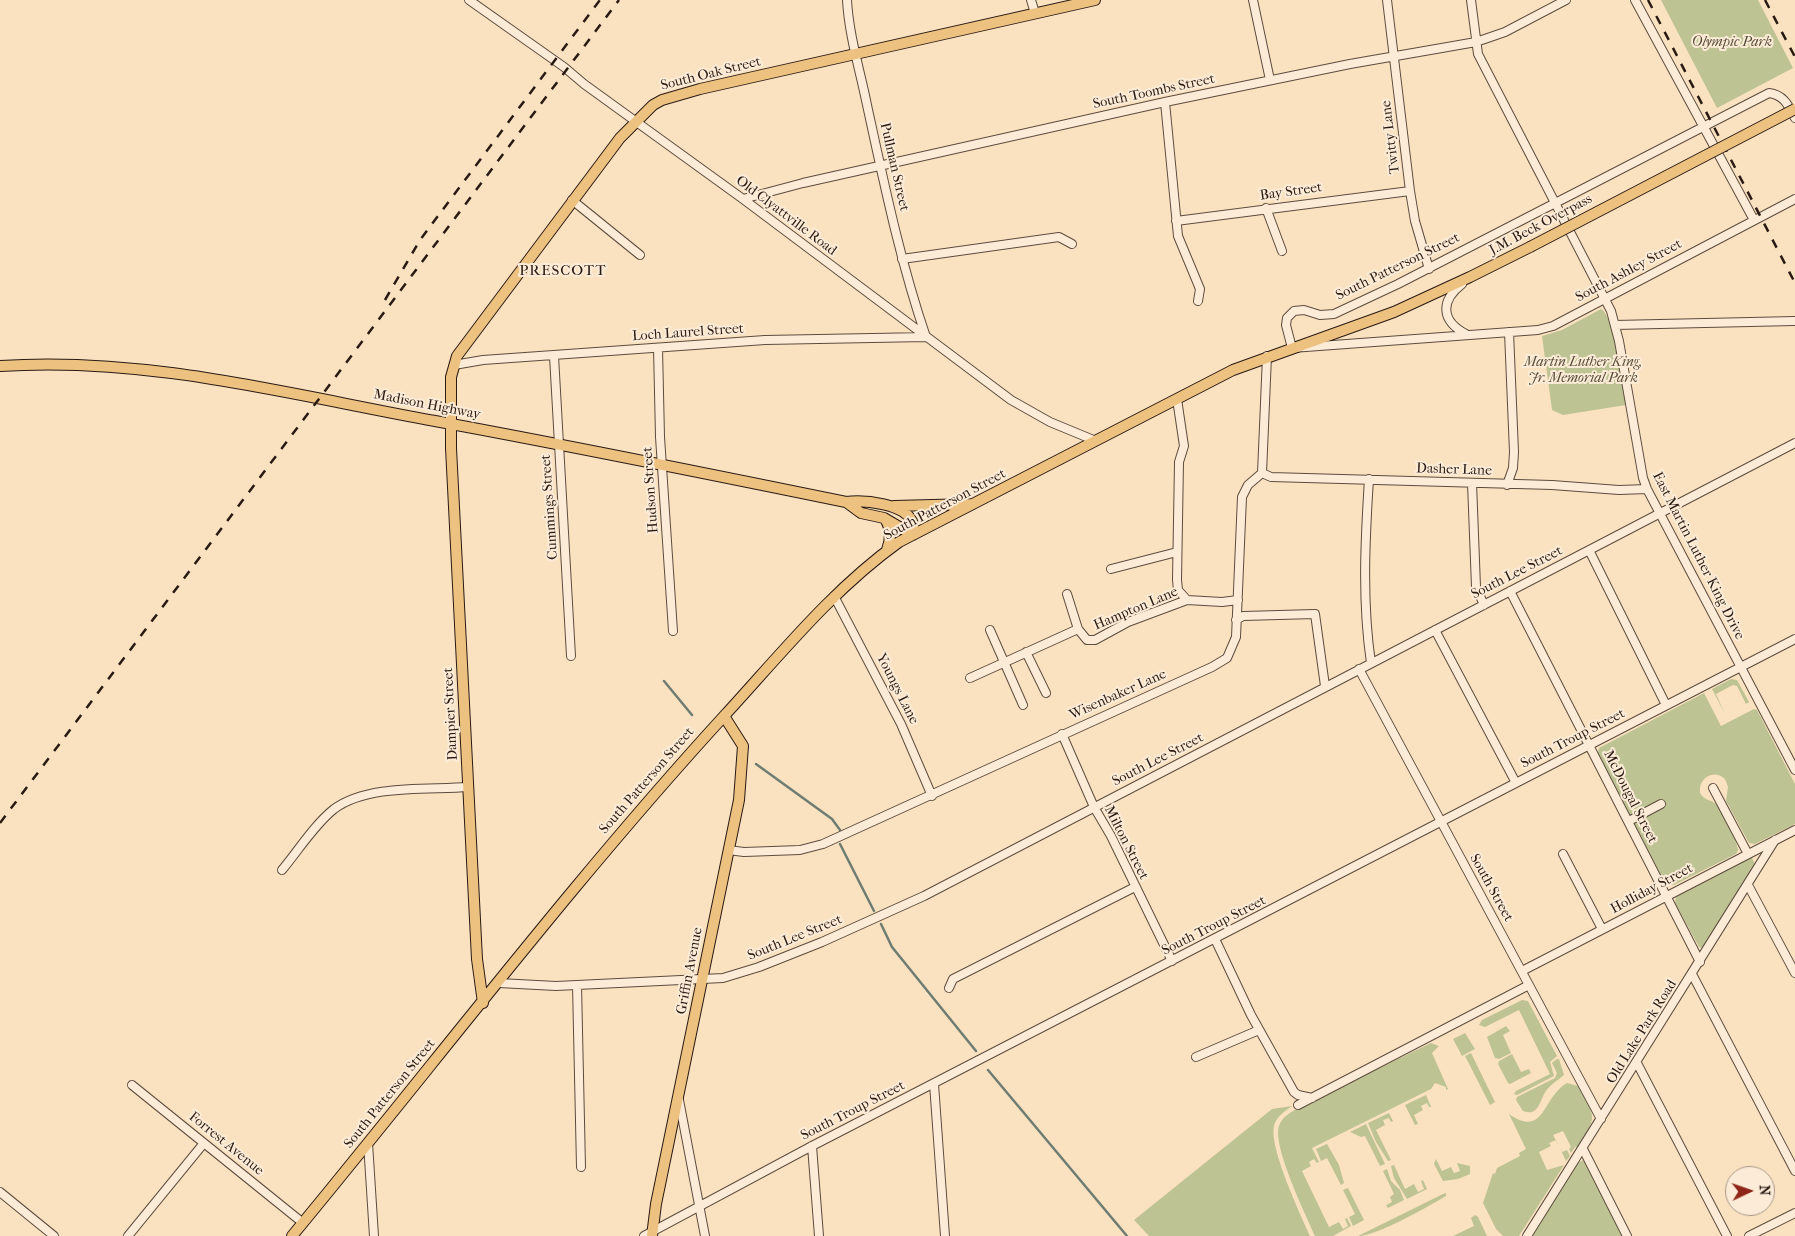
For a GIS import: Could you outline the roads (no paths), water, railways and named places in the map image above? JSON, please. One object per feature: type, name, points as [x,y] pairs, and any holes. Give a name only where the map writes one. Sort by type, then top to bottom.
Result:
[{"type":"main road","name":"South Oak Street","points":[[452,422],[451,376],[454,365],[473,334],[603,158],[636,120],[662,100],[700,89],[1095,0]]},
{"type":"main road","name":"J.M. Beck Overpass","points":[[1292,348],[1394,312],[1470,277],[1795,109]]},
{"type":"main road","name":"South Patterson Street","points":[[292,1236],[642,806],[809,620],[834,596],[887,550],[913,535],[1233,370],[1292,348]]},
{"type":"main road","name":"Madison Highway","points":[[0,366],[79,365],[177,372],[452,422],[559,446],[846,502],[861,500],[889,506],[907,514],[912,522],[913,535]]},
{"type":"main road","name":"Dampier Street","points":[[452,422],[456,568],[477,959],[482,1003]]},
{"type":"main road","name":"Madison Highway","points":[[846,502],[861,513],[884,518],[913,535]]},
{"type":"main road","points":[[889,506],[976,504]]},
{"type":"main road","points":[[884,518],[890,526],[890,542],[887,550]]},
{"type":"main road","name":"Griffin Avenue","points":[[650,1235],[739,800],[743,746],[724,716]]},
{"type":"street","name":"Old Clyattville Road","points":[[469,0],[636,120],[1011,400],[1050,422],[1096,441]]},
{"type":"street","name":"Pullman Street","points":[[846,0],[855,55],[902,260],[926,337]]},
{"type":"street","points":[[1031,0],[1035,13]]},
{"type":"street","points":[[1253,0],[1270,80]]},
{"type":"street","name":"Twitty Lane","points":[[1386,0],[1410,191],[1415,221],[1429,269]]},
{"type":"street","name":"East Martin Luther King Drive","points":[[1471,0],[1478,54],[1605,298],[1615,325],[1643,478],[1647,489],[1795,770]]},
{"type":"street","name":"South Toombs Street","points":[[743,199],[803,182],[1165,102],[1394,55],[1476,42],[1505,32],[1566,0]]},
{"type":"street","points":[[1635,0],[1754,220]]},
{"type":"street","name":"South Patterson Street","points":[[1292,348],[1286,325],[1287,318],[1294,311],[1304,310],[1320,315],[1334,314],[1429,269],[1769,92],[1779,94],[1786,101],[1795,118]]},
{"type":"street","points":[[1165,102],[1176,221],[1181,246],[1200,289],[1198,301]]},
{"type":"street","name":"Bay Street","points":[[1176,221],[1410,191]]},
{"type":"street","name":"South Ashley Street","points":[[1292,348],[1538,330],[1554,325],[1795,199]]},
{"type":"street","points":[[572,200],[640,255]]},
{"type":"street","points":[[1266,208],[1282,251]]},
{"type":"street","points":[[902,260],[1059,237],[1072,244]]},
{"type":"street","points":[[1466,334],[1452,325],[1446,307],[1454,290],[1470,277]]},
{"type":"street","points":[[1615,325],[1795,321]]},
{"type":"street","points":[[1507,485],[1513,468],[1514,452],[1509,332]]},
{"type":"street","name":"Loch Laurel Street","points":[[454,365],[483,360],[807,338],[926,337]]},
{"type":"street","name":"Hudson Street","points":[[658,348],[660,437],[673,631]]},
{"type":"street","name":"Cummings Street","points":[[554,356],[571,656]]},
{"type":"street","points":[[1262,473],[1267,356]]},
{"type":"street","points":[[1177,399],[1184,446],[1180,462],[1177,552],[1178,590],[1187,600]]},
{"type":"street","name":"South Lee Street","points":[[499,984],[577,985],[702,980],[723,978],[759,968],[924,896],[1795,443]]},
{"type":"street","name":"Dasher Lane","points":[[1262,473],[1271,478],[1472,483],[1619,490],[1647,489]]},
{"type":"street","name":"Wisenbaker Lane","points":[[728,850],[771,852],[806,849],[832,840],[932,796],[1222,661],[1234,645],[1238,600],[1242,498],[1248,485],[1262,473]]},
{"type":"street","points":[[1369,480],[1365,540],[1365,613],[1371,663]]},
{"type":"street","points":[[1472,483],[1476,588],[1484,605]]},
{"type":"street","points":[[1589,550],[1666,705]]},
{"type":"street","points":[[1111,569],[1177,552]]},
{"type":"street","name":"McDougal Street","points":[[1510,591],[1700,962]]},
{"type":"street","points":[[1068,594],[1078,628]]},
{"type":"street","name":"Youngs Lane","points":[[834,596],[900,724],[932,796]]},
{"type":"street","name":"Hampton Lane","points":[[970,678],[1078,628],[1087,640],[1095,640],[1128,622],[1187,600],[1222,602],[1238,600]]},
{"type":"street","points":[[1236,620],[1243,616],[1314,614],[1325,686]]},
{"type":"street","points":[[990,630],[1023,704]]},
{"type":"street","points":[[1435,630],[1516,783]]},
{"type":"street","name":"South Troup Street","points":[[650,1235],[812,1146],[1795,639]]},
{"type":"street","points":[[1026,652],[1046,693]]},
{"type":"street","name":"South Street","points":[[1359,669],[1601,1119]]},
{"type":"street","name":"Milton Street","points":[[1062,734],[1094,807],[1111,836],[1172,962]]},
{"type":"street","points":[[282,870],[324,819],[349,801],[377,792],[468,788]]},
{"type":"street","points":[[1713,788],[1748,854]]},
{"type":"street","points":[[1629,821],[1661,804]]},
{"type":"street","name":"Holliday Street","points":[[1522,971],[1795,830]]},
{"type":"street","name":"Old Lake Park Road","points":[[1527,1236],[1776,840]]},
{"type":"street","points":[[1562,854],[1602,929]]},
{"type":"street","points":[[1748,885],[1795,973]]},
{"type":"street","points":[[949,988],[953,979],[1135,887]]},
{"type":"street","points":[[1215,939],[1259,1030],[1294,1092],[1298,1095],[1312,1098]]},
{"type":"street","points":[[1692,974],[1795,1171]]},
{"type":"street","points":[[577,985],[581,1167]]},
{"type":"street","points":[[1298,1105],[1529,985]]},
{"type":"street","points":[[1196,1057],[1259,1030]]},
{"type":"street","points":[[1637,1063],[1727,1236]]},
{"type":"street","points":[[934,1084],[945,1236]]},
{"type":"street","name":"Forrest Avenue","points":[[132,1085],[303,1223]]},
{"type":"street","points":[[678,1098],[705,1236]]},
{"type":"street","points":[[128,1236],[204,1143]]},
{"type":"street","points":[[368,1143],[374,1236]]},
{"type":"street","points":[[812,1146],[819,1236]]},
{"type":"street","points":[[1583,1149],[1627,1236]]},
{"type":"street","points":[[0,1192],[54,1236]]},
{"type":"street","points":[[1750,1236],[1795,1213]]},
{"type":"waterway","points":[[664,681],[692,715]]},
{"type":"waterway","points":[[756,764],[832,819],[840,830]]},
{"type":"waterway","points":[[840,844],[874,911]]},
{"type":"waterway","points":[[881,924],[892,947],[976,1051]]},
{"type":"waterway","points":[[988,1070],[1127,1236]]},
{"type":"railway","points":[[385,300],[420,240],[600,0]]},
{"type":"railway","points":[[0,823],[619,0]]},
{"type":"railway","points":[[1648,0],[1795,283]]},
{"type":"railway","points":[[1765,0],[1795,57]]},
{"type":"district","name":"PRESCOTT","points":[[563,271]]},
{"type":"park label","name":"Olympic Park","points":[[1732,43]]},
{"type":"park label","name":"Martin Luther King, Jr. Memorial Park","points":[[1583,372]]}]
